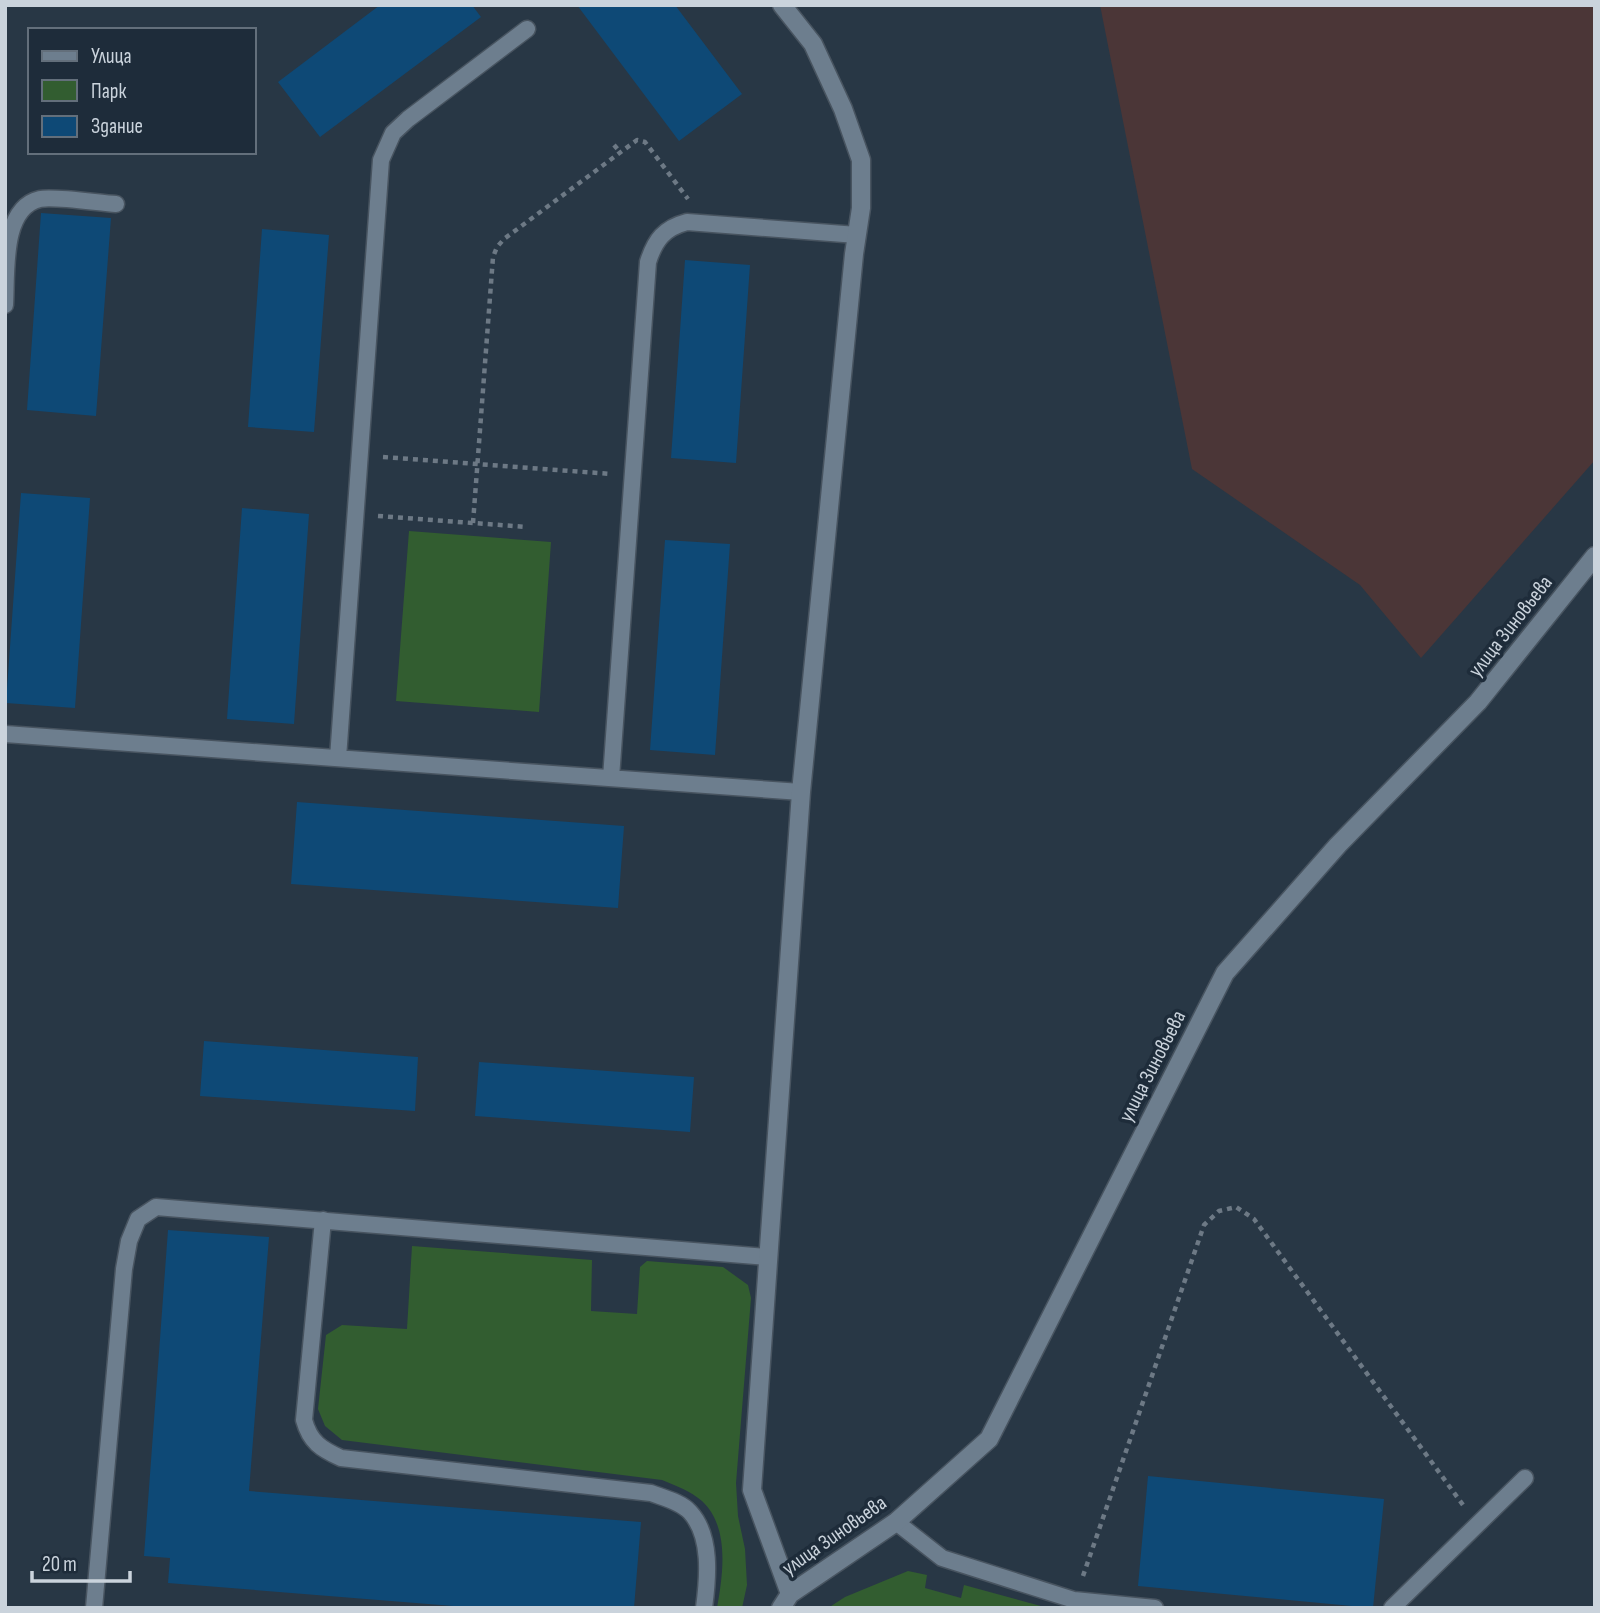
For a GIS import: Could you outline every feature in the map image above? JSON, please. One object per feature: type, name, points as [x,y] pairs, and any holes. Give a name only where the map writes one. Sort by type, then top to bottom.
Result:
[{"type":"street","points":[[782,5],[813,44],[843,109],[861,160],[861,208],[802,792],[752,1490],[785,1601]]},
{"type":"street","name":"улица Зиновьева","points":[[785,1601],[896,1522],[989,1439],[1225,973],[1338,845],[1478,702],[1595,556]]},
{"type":"lane","points":[[338,758],[382,160],[393,133],[408,119],[527,29]]},
{"type":"lane","points":[[5,305],[10,232],[15,218],[27,205],[42,199],[116,204]]},
{"type":"lane","points":[[611,778],[648,262],[654,244],[674,226],[687,222],[857,235]]},
{"type":"lane","points":[[5,734],[802,792]]},
{"type":"lane","points":[[94,1608],[124,1269],[129,1241],[138,1219],[156,1207],[767,1257]]},
{"type":"lane","points":[[323,1220],[304,1420],[308,1436],[317,1446],[341,1458],[651,1493],[671,1500],[689,1511],[704,1538],[707,1571],[704,1608]]},
{"type":"lane","points":[[1392,1608],[1525,1478]]},
{"type":"lane","points":[[896,1522],[942,1558],[1074,1600],[1154,1608]]},
{"type":"path","points":[[474,523],[494,251],[504,239],[634,141],[643,140],[707,224]]},
{"type":"path","points":[[614,145],[620,152]]},
{"type":"path","points":[[360,456],[633,476]]},
{"type":"path","points":[[356,514],[527,527]]},
{"type":"path","points":[[1074,1600],[1204,1225],[1219,1211],[1236,1207],[1254,1219],[1478,1524]]},
{"type":"shaded area","points":[[1100,5],[1595,5],[1595,460],[1421,658],[1360,585],[1192,469]]},
{"type":"green space","points":[[409,531],[551,542],[539,712],[396,701]]},
{"type":"green space","points":[[412,1246],[592,1260],[591,1311],[637,1314],[640,1267],[647,1261],[723,1267],[748,1285],[751,1298],[736,1483],[747,1585],[742,1608],[717,1608],[722,1552],[721,1538],[711,1512],[693,1494],[662,1480],[342,1440],[325,1426],[318,1409],[326,1335],[342,1325],[407,1329]]},
{"type":"green space","points":[[908,1571],[927,1575],[925,1588],[961,1598],[964,1585],[1048,1608],[828,1608],[845,1597]]},
{"type":"building","points":[[380,5],[472,5],[481,17],[320,137],[278,82]]},
{"type":"building","points":[[577,5],[675,5],[742,94],[679,141]]},
{"type":"building","points":[[41,213],[111,218],[96,416],[27,410]]},
{"type":"building","points":[[262,229],[329,235],[314,432],[248,427]]},
{"type":"building","points":[[685,260],[750,265],[736,463],[671,458]]},
{"type":"building","points":[[21,493],[90,498],[75,708],[6,703]]},
{"type":"building","points":[[242,508],[309,514],[294,724],[227,719]]},
{"type":"building","points":[[665,540],[730,544],[715,755],[650,750]]},
{"type":"building","points":[[297,802],[624,826],[618,908],[291,884]]},
{"type":"building","points":[[204,1041],[418,1057],[415,1111],[200,1096]]},
{"type":"building","points":[[479,1062],[694,1077],[690,1132],[475,1116]]},
{"type":"building","points":[[168,1230],[269,1237],[249,1491],[641,1522],[634,1608],[478,1608],[168,1583],[170,1558],[144,1556]]},
{"type":"building","points":[[1148,1476],[1384,1499],[1373,1608],[1138,1586]]}]
